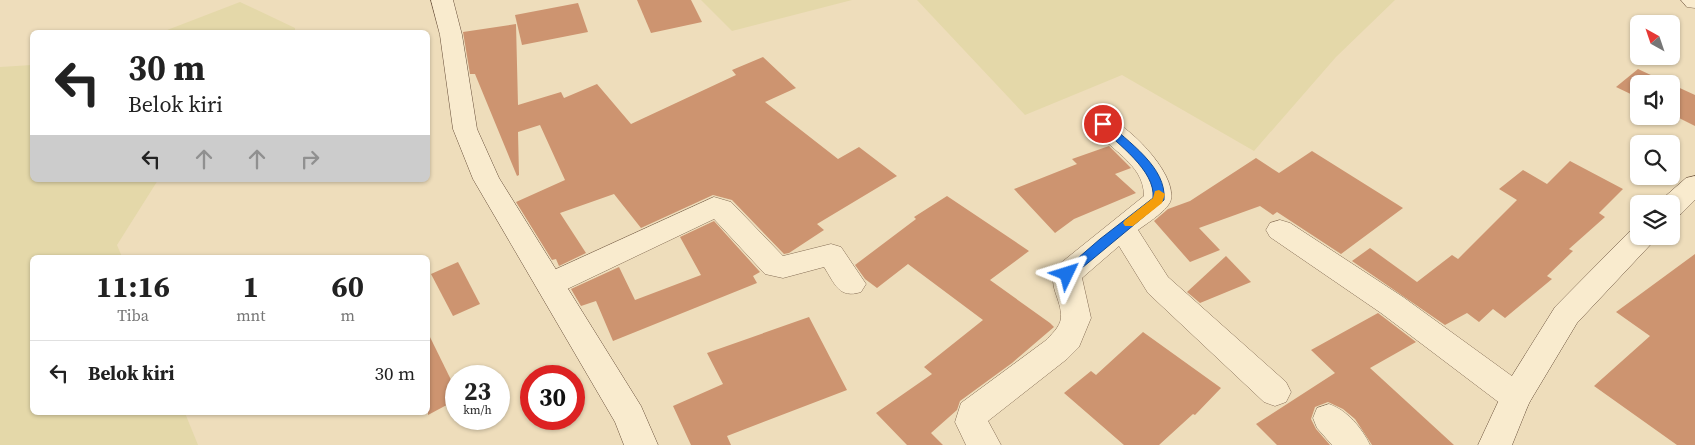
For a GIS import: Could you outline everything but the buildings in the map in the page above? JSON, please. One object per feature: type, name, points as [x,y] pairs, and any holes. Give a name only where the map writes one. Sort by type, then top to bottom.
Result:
[{"type":"street","points":[[442,0],[451,35],[465,129],[486,179],[629,416],[641,445]]},
{"type":"street","points":[[984,445],[971,422],[973,413],[1056,350],[1068,338],[1076,318],[1066,282],[1067,274],[1158,200],[1159,192],[1150,169],[1103,124]]},
{"type":"street","points":[[1680,199],[1695,185]]},
{"type":"street","points":[[551,284],[714,207],[720,209],[775,266],[779,268],[830,256],[851,284]]},
{"type":"street","points":[[1122,228],[1158,284],[1274,392]]},
{"type":"street","points":[[1280,230],[1392,305],[1516,396]]},
{"type":"street","points":[[1495,445],[1516,396],[1566,315],[1633,245]]},
{"type":"street","points":[[1329,418],[1353,445]]},
{"type":"shaded area","points":[[701,0],[852,0],[732,31]]},
{"type":"shaded area","points":[[917,0],[1395,0],[1336,57],[1254,151],[1122,75],[1025,115]]},
{"type":"shaded area","points":[[240,2],[295,28],[295,30],[167,30]]},
{"type":"shaded area","points":[[30,65],[30,182],[157,182],[117,245],[121,255],[30,255],[30,415],[186,415],[198,445],[0,445],[0,67]]},
{"type":"slow traffic","points":[[1129,223],[1158,200],[1159,194]]},
{"type":"route","points":[[1067,274],[1158,200],[1159,192],[1150,169],[1103,124]]}]
